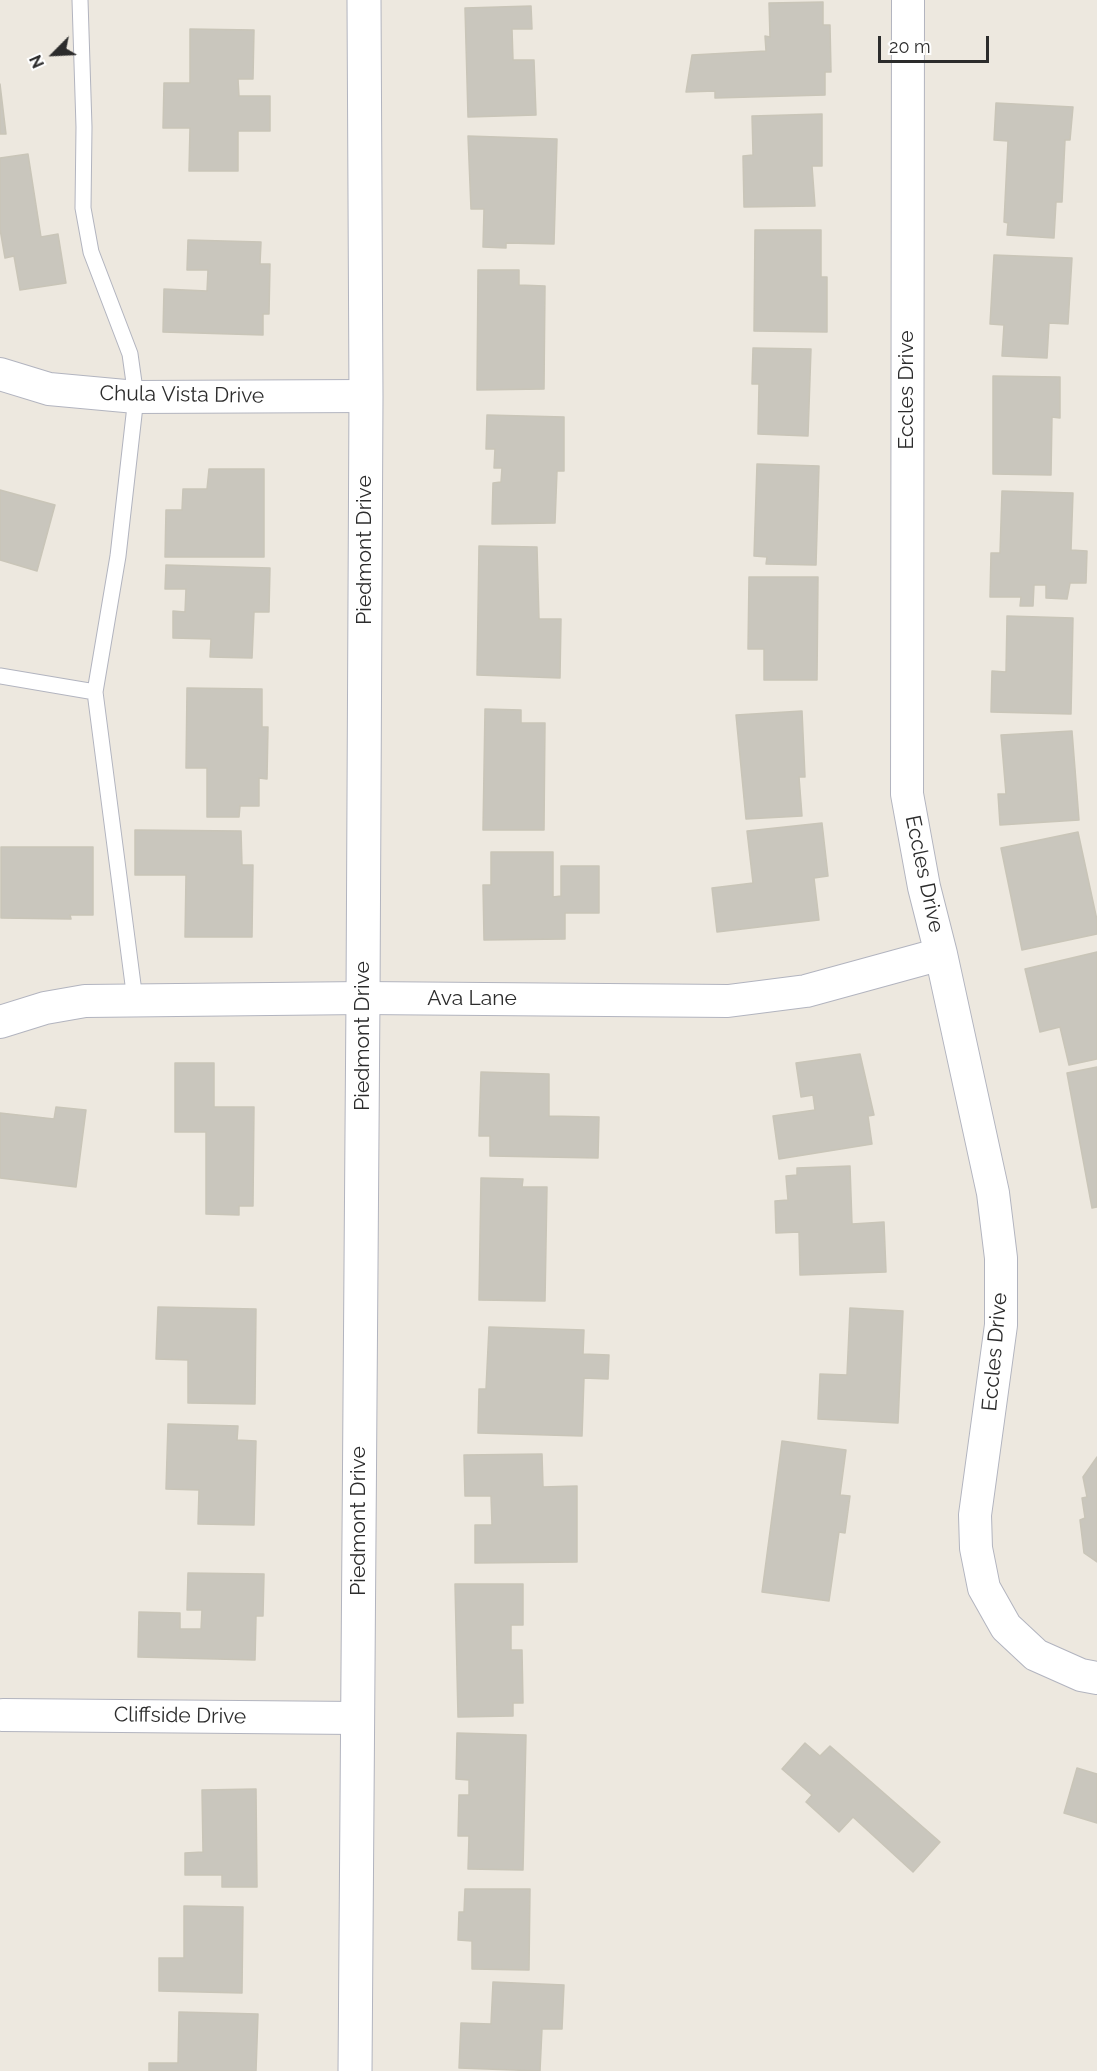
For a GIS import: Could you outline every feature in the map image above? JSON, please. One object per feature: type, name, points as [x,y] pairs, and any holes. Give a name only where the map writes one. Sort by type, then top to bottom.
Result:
[{"type":"street","name":"Piedmont Drive","points":[[355,2071],[366,396],[364,0]]},
{"type":"street","name":"Eccles Drive","points":[[908,0],[907,794],[924,887],[941,954],[993,1193],[1001,1258],[1001,1325],[975,1515],[976,1548],[984,1588],[1006,1627],[1036,1655],[1081,1675],[1097,1678]]},
{"type":"street","name":"Chula Vista Drive","points":[[0,374],[49,389],[136,397],[366,396]]},
{"type":"street","name":"Ava Lane","points":[[0,1023],[45,1008],[85,1001],[363,998],[728,1001],[806,991],[941,954]]},
{"type":"street","name":"Cliffside Drive","points":[[3,1715],[357,1718]]},
{"type":"lane","points":[[80,0],[84,127],[83,208],[91,252],[129,354],[136,397],[118,556],[95,692],[135,1000]]},
{"type":"lane","points":[[0,676],[95,692]]},
{"type":"building","points":[[823,2],[823,25],[830,25],[831,72],[825,72],[825,95],[715,98],[715,91],[686,92],[692,55],[766,51],[765,36],[770,37],[769,3]]},
{"type":"building","points":[[531,6],[532,29],[512,29],[513,60],[534,60],[536,115],[468,117],[465,8]]},
{"type":"building","points":[[190,29],[254,30],[253,79],[238,79],[239,96],[270,96],[270,131],[238,131],[238,171],[189,171],[190,128],[163,128],[164,83],[190,83]]},
{"type":"building","points":[[0,84],[6,134],[0,134]]},
{"type":"building","points":[[996,103],[1073,107],[1070,140],[1065,140],[1062,202],[1056,202],[1054,238],[1007,235],[1008,223],[1004,222],[1008,141],[994,140]]},
{"type":"building","points":[[822,114],[822,166],[812,166],[815,206],[744,207],[743,156],[753,155],[752,116]]},
{"type":"building","points":[[468,136],[557,139],[554,244],[506,243],[506,248],[483,247],[484,209],[471,209]]},
{"type":"building","points":[[28,154],[41,237],[58,234],[66,283],[20,290],[14,256],[5,258],[0,229],[0,158]]},
{"type":"building","points":[[755,230],[821,230],[821,277],[827,277],[827,332],[754,331]]},
{"type":"building","points":[[188,240],[261,242],[260,264],[270,264],[269,314],[263,314],[263,335],[163,332],[164,289],[207,291],[208,270],[187,270]]},
{"type":"building","points":[[994,255],[1072,258],[1068,324],[1049,323],[1047,358],[1002,356],[1004,325],[990,324]]},
{"type":"building","points":[[478,270],[519,270],[519,285],[545,286],[544,389],[477,390]]},
{"type":"building","points":[[753,348],[811,349],[808,436],[758,434],[759,384],[752,384]]},
{"type":"building","points":[[993,376],[1060,377],[1060,418],[1052,417],[1051,475],[993,474]]},
{"type":"building","points":[[487,415],[564,417],[564,471],[557,471],[555,523],[492,524],[493,483],[501,482],[502,468],[494,468],[495,449],[486,449]]},
{"type":"building","points":[[757,464],[819,466],[816,565],[766,564],[767,557],[754,556]]},
{"type":"building","points":[[209,469],[264,469],[264,557],[165,557],[166,510],[182,510],[183,489],[207,489]]},
{"type":"building","points":[[0,490],[55,505],[37,571],[0,560]]},
{"type":"building","points":[[1002,491],[1073,493],[1071,550],[1087,551],[1086,583],[1070,583],[1067,599],[1046,598],[1046,585],[1034,585],[1033,606],[1020,606],[1021,597],[990,597],[991,553],[1000,553]]},
{"type":"building","points":[[479,546],[537,547],[539,619],[561,619],[560,678],[477,675]]},
{"type":"building","points":[[166,565],[270,568],[269,612],[254,612],[252,658],[210,657],[211,639],[173,638],[173,611],[185,612],[186,589],[165,589]]},
{"type":"building","points":[[749,577],[818,577],[817,680],[764,680],[764,649],[748,649]]},
{"type":"building","points":[[1007,616],[1073,618],[1071,714],[991,712],[992,671],[1006,672]]},
{"type":"building","points":[[187,688],[262,689],[262,727],[268,727],[267,779],[259,778],[259,806],[240,806],[239,817],[207,817],[207,768],[186,768]]},
{"type":"building","points":[[485,709],[521,710],[521,723],[545,723],[544,830],[483,830]]},
{"type":"building","points":[[802,711],[805,777],[799,777],[802,816],[746,819],[736,715]]},
{"type":"building","points":[[1072,731],[1079,820],[1000,825],[998,794],[1006,794],[1001,735]]},
{"type":"building","points":[[822,823],[828,876],[814,878],[819,920],[717,932],[712,888],[753,883],[747,831]]},
{"type":"building","points":[[135,830],[241,831],[242,865],[253,865],[252,937],[185,937],[186,875],[135,875]]},
{"type":"building","points":[[1078,832],[1097,920],[1097,934],[1022,950],[1001,848]]},
{"type":"building","points":[[1,847],[93,847],[93,915],[70,915],[71,919],[1,918]]},
{"type":"building","points":[[491,852],[553,852],[553,897],[561,896],[561,866],[599,866],[599,913],[565,913],[565,939],[484,940],[483,885],[491,885]]},
{"type":"building","points":[[1097,952],[1097,1059],[1069,1065],[1060,1027],[1040,1032],[1025,969]]},
{"type":"building","points":[[860,1054],[874,1115],[868,1116],[872,1144],[779,1159],[773,1116],[815,1110],[813,1095],[801,1097],[796,1063]]},
{"type":"building","points":[[175,1063],[214,1063],[214,1107],[254,1107],[253,1206],[239,1206],[239,1215],[206,1214],[206,1132],[175,1132]]},
{"type":"building","points":[[1097,1067],[1097,1207],[1092,1208],[1067,1073]]},
{"type":"building","points":[[481,1072],[549,1074],[549,1116],[599,1117],[598,1158],[490,1156],[490,1136],[479,1136]]},
{"type":"building","points":[[56,1107],[86,1110],[76,1187],[0,1178],[0,1113],[54,1119]]},
{"type":"building","points":[[850,1166],[852,1224],[884,1222],[886,1272],[800,1275],[799,1232],[776,1233],[775,1201],[788,1200],[786,1176],[797,1175],[797,1168]]},
{"type":"building","points":[[481,1178],[523,1179],[522,1187],[547,1187],[545,1301],[479,1300]]},
{"type":"building","points":[[158,1307],[256,1309],[255,1404],[188,1403],[188,1360],[156,1359]]},
{"type":"building","points":[[850,1308],[903,1311],[898,1423],[818,1419],[820,1374],[847,1375]]},
{"type":"building","points":[[489,1327],[584,1330],[583,1354],[609,1355],[608,1379],[584,1378],[582,1436],[478,1433],[479,1389],[486,1389]]},
{"type":"building","points":[[168,1424],[238,1426],[237,1440],[256,1441],[254,1525],[198,1524],[199,1490],[166,1489]]},
{"type":"building","points":[[782,1441],[846,1450],[840,1495],[850,1496],[845,1533],[839,1532],[829,1601],[762,1592]]},
{"type":"building","points":[[542,1454],[543,1487],[577,1486],[577,1562],[475,1563],[475,1525],[492,1525],[491,1496],[465,1496],[464,1455]]},
{"type":"building","points":[[1097,1457],[1097,1562],[1084,1553],[1080,1520],[1085,1518],[1082,1498],[1087,1497],[1083,1477]]},
{"type":"building","points":[[188,1573],[264,1574],[263,1616],[256,1616],[255,1660],[138,1657],[139,1612],[180,1613],[180,1629],[201,1629],[202,1610],[187,1610]]},
{"type":"building","points":[[455,1584],[523,1584],[523,1625],[511,1625],[511,1650],[522,1650],[523,1703],[513,1703],[513,1716],[458,1717]]},
{"type":"building","points":[[457,1733],[526,1735],[523,1870],[468,1869],[469,1836],[458,1836],[459,1795],[469,1795],[469,1780],[456,1779]]},
{"type":"building","points":[[805,1743],[820,1756],[830,1746],[940,1842],[913,1872],[853,1817],[839,1832],[806,1802],[812,1795],[782,1769]]},
{"type":"building","points":[[1077,1768],[1097,1774],[1097,1823],[1064,1813]]},
{"type":"building","points":[[256,1789],[257,1887],[222,1887],[222,1875],[185,1875],[185,1853],[203,1852],[202,1790]]},
{"type":"building","points":[[465,1889],[530,1889],[529,1970],[472,1969],[472,1941],[458,1940],[459,1912],[464,1912]]},
{"type":"building","points":[[184,1906],[243,1907],[242,1993],[159,1991],[159,1958],[184,1958]]},
{"type":"building","points":[[493,1982],[564,1985],[562,2029],[542,2029],[540,2071],[459,2068],[461,2023],[491,2024]]},
{"type":"building","points":[[179,2012],[258,2014],[256,2071],[149,2071],[149,2063],[178,2063]]}]
